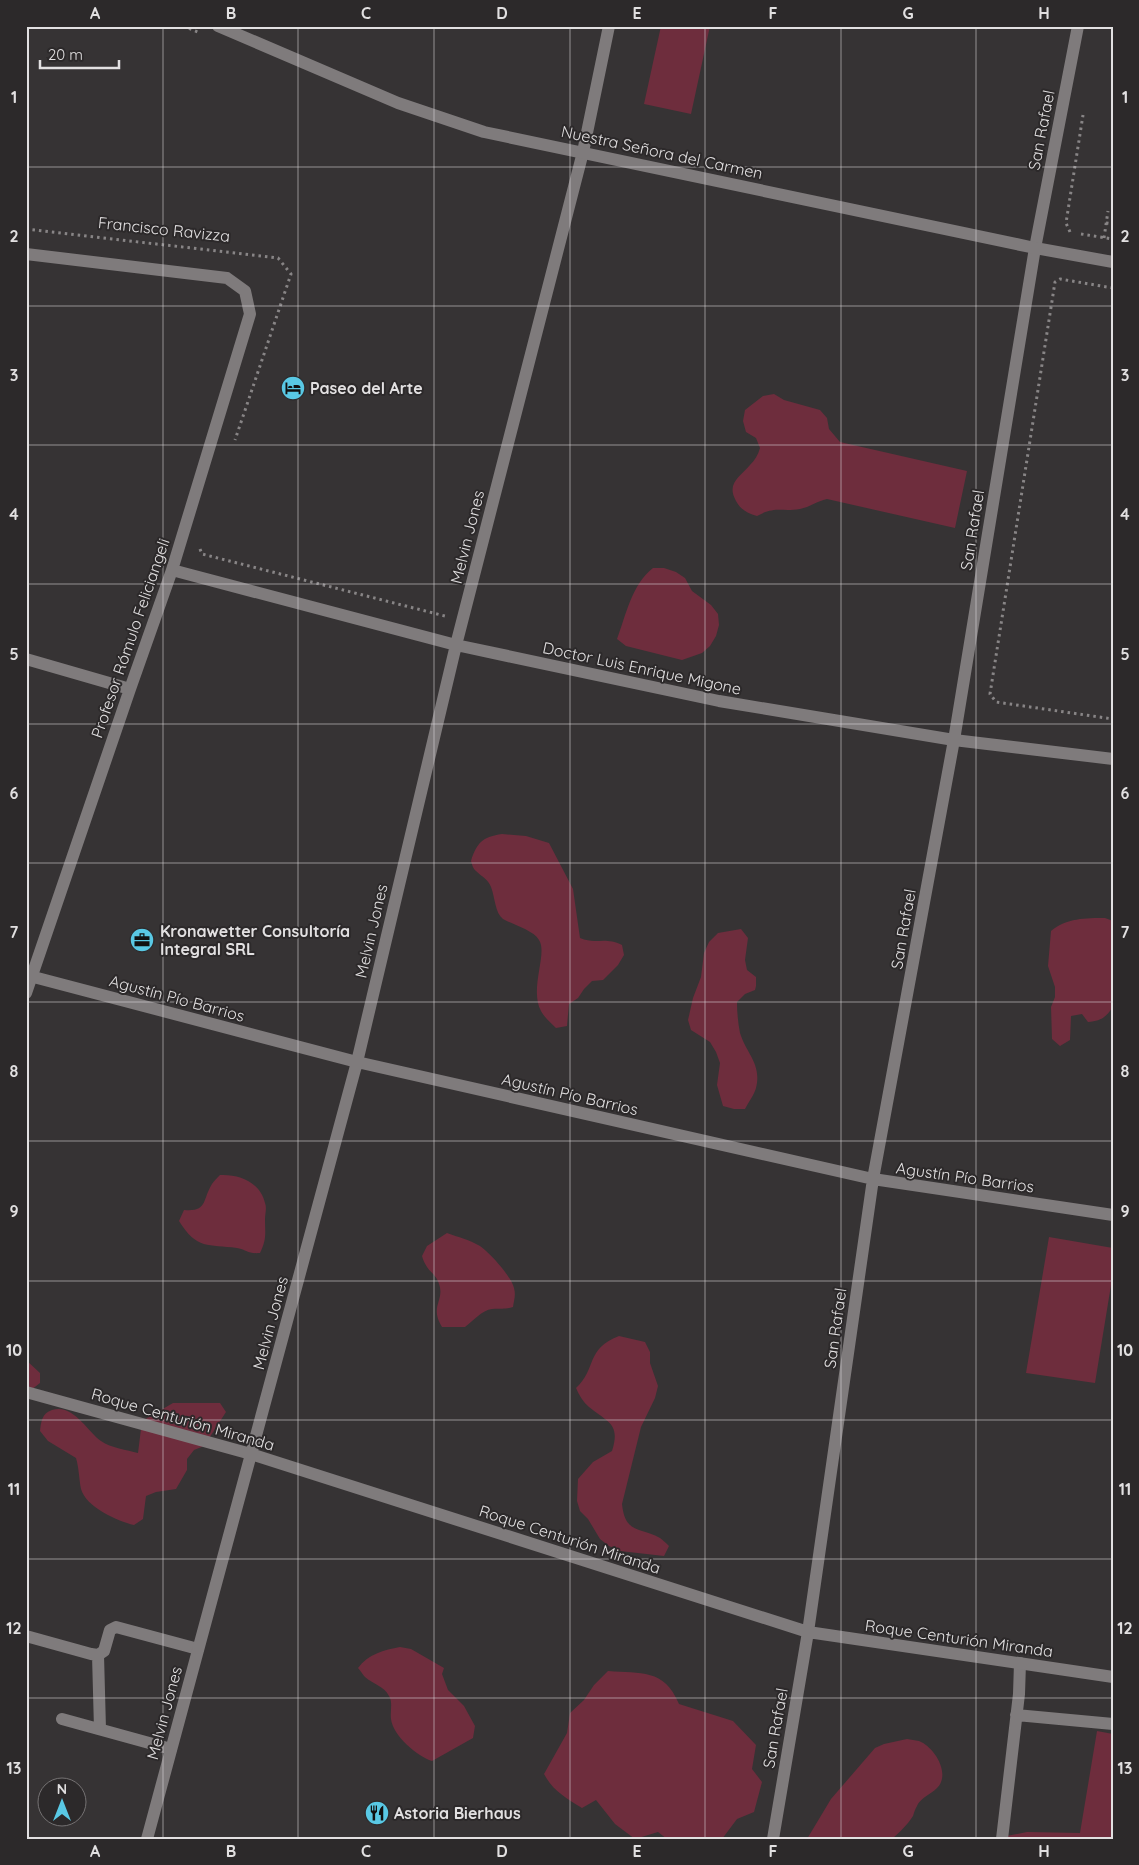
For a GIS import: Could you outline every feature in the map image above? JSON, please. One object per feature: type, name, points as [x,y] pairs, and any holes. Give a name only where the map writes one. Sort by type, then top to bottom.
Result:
[{"type":"street","name":"Nuestra Señora del Carmen","points":[[218,26],[398,103],[484,132],[1035,248],[1113,262]]},
{"type":"street","name":"Melvin Jones","points":[[147,1839],[357,1062],[456,645],[583,152],[609,26]]},
{"type":"street","name":"San Rafael","points":[[773,1839],[808,1632],[874,1179],[954,740],[1035,248],[1078,26]]},
{"type":"street","name":"Profesor Rómulo Feliciangeli","points":[[26,254],[227,278],[245,291],[250,314],[172,570],[29,976],[26,993]]},
{"type":"street","name":"Doctor Luis Enrique Migone","points":[[172,570],[456,645],[719,701],[954,740],[1113,759]]},
{"type":"street","points":[[26,659],[130,689]]},
{"type":"street","name":"Agustín Pío Barrios","points":[[29,976],[357,1062],[874,1179],[1113,1215]]},
{"type":"street","name":"Roque Centurión Miranda","points":[[26,1392],[251,1454],[808,1632],[1113,1677]]},
{"type":"street","points":[[26,1636],[98,1655],[104,1651],[110,1630],[116,1627],[198,1650]]},
{"type":"street","points":[[98,1655],[100,1729]]},
{"type":"street","points":[[1002,1839],[1019,1694],[1020,1663]]},
{"type":"street","points":[[1016,1715],[1113,1724]]},
{"type":"street","points":[[62,1719],[171,1749]]},
{"type":"path","points":[[1083,114],[1066,223],[1070,232],[1113,239]]},
{"type":"path","points":[[1104,238],[1108,211]]},
{"type":"path","points":[[1106,222],[1113,224]]},
{"type":"path","name":"Francisco Ravizza","points":[[26,229],[278,258],[291,274],[233,443]]},
{"type":"path","points":[[1060,279],[1061,272]]},
{"type":"path","points":[[1113,288],[1060,279],[1055,282],[990,694],[996,702],[1113,719]]},
{"type":"path","points":[[198,547],[202,554],[444,617]]},
{"type":"shaded area","points":[[661,26],[710,26],[691,114],[644,104]]},
{"type":"shaded area","points":[[774,394],[784,400],[820,410],[827,418],[829,429],[840,442],[967,471],[955,528],[827,499],[800,509],[774,510],[757,516],[745,511],[740,507],[733,495],[733,485],[755,459],[760,448],[756,438],[746,432],[743,421],[745,410],[763,396]]},
{"type":"shaded area","points":[[653,568],[664,568],[676,572],[685,578],[692,591],[711,605],[718,614],[719,625],[716,636],[710,646],[702,653],[682,660],[626,646],[617,639],[635,591],[640,582]]},
{"type":"shaded area","points":[[502,834],[526,836],[549,843],[573,889],[580,938],[591,941],[616,942],[622,945],[624,955],[618,965],[603,980],[592,981],[578,998],[569,1004],[567,1026],[556,1028],[542,1013],[538,1002],[537,982],[541,953],[539,940],[532,933],[500,916],[490,884],[472,865],[471,861],[478,845],[485,839]]},
{"type":"shaded area","points":[[1105,918],[1113,921],[1113,1006],[1106,1016],[1097,1021],[1088,1022],[1082,1014],[1071,1016],[1070,1040],[1060,1046],[1052,1039],[1051,1007],[1055,997],[1055,987],[1048,966],[1051,931],[1070,921]]},
{"type":"shaded area","points":[[741,929],[748,938],[745,960],[747,970],[756,977],[756,986],[755,990],[745,994],[737,1002],[738,1021],[740,1033],[755,1065],[757,1080],[755,1091],[745,1109],[734,1109],[723,1106],[717,1085],[720,1063],[716,1052],[710,1042],[691,1030],[688,1020],[693,998],[701,977],[704,953],[709,942],[718,933]]},
{"type":"shaded area","points":[[220,1175],[241,1178],[259,1190],[266,1207],[264,1244],[260,1253],[204,1244],[192,1237],[179,1221],[184,1210],[201,1207],[212,1184]]},
{"type":"shaded area","points":[[447,1233],[480,1246],[505,1271],[514,1288],[515,1298],[513,1307],[488,1310],[465,1327],[442,1327],[437,1314],[440,1295],[439,1284],[426,1266],[422,1256],[427,1246]]},
{"type":"shaded area","points":[[1049,1237],[1113,1248],[1113,1273],[1095,1383],[1026,1373]]},
{"type":"shaded area","points":[[619,1336],[645,1342],[650,1352],[650,1363],[658,1386],[655,1398],[641,1427],[622,1504],[624,1514],[630,1525],[660,1538],[669,1546],[664,1556],[620,1551],[609,1546],[600,1539],[588,1519],[580,1511],[577,1501],[578,1479],[593,1462],[612,1451],[615,1434],[611,1424],[587,1405],[576,1388],[587,1374],[596,1353],[608,1341]]},
{"type":"shaded area","points":[[26,1360],[40,1373],[40,1383],[31,1390],[26,1391]]},
{"type":"shaded area","points":[[173,1403],[220,1403],[226,1412],[204,1446],[194,1450],[187,1459],[187,1470],[176,1489],[156,1492],[146,1496],[143,1519],[134,1525],[111,1517],[89,1502],[81,1489],[76,1458],[48,1441],[40,1431],[46,1413],[52,1410],[67,1410],[101,1441],[114,1447],[138,1453],[142,1421]]},
{"type":"shaded area","points":[[400,1647],[411,1649],[444,1668],[442,1674],[448,1690],[464,1706],[475,1726],[473,1738],[432,1761],[413,1750],[396,1732],[391,1719],[391,1701],[389,1696],[381,1687],[365,1677],[358,1668],[371,1656],[382,1651]]},
{"type":"shaded area","points":[[608,1671],[641,1673],[659,1679],[673,1692],[679,1704],[733,1721],[756,1745],[752,1769],[762,1782],[754,1812],[737,1819],[722,1839],[667,1839],[658,1832],[635,1839],[615,1824],[596,1800],[582,1808],[560,1794],[551,1785],[544,1774],[567,1733],[570,1713],[584,1700],[594,1685]]},
{"type":"shaded area","points":[[1097,1731],[1113,1734],[1113,1839],[991,1839],[1027,1832],[1080,1833]]},
{"type":"shaded area","points":[[907,1739],[919,1741],[929,1747],[940,1764],[942,1776],[939,1786],[919,1802],[909,1822],[892,1839],[807,1839],[831,1799],[875,1748]]},
{"type":"place","name":"Paseo del Arte","points":[[293,388]]},
{"type":"place","name":"Kronawetter Consultoría Integral SRL","points":[[142,940]]},
{"type":"place","name":"Astoria Bierhaus","points":[[377,1813]]}]
